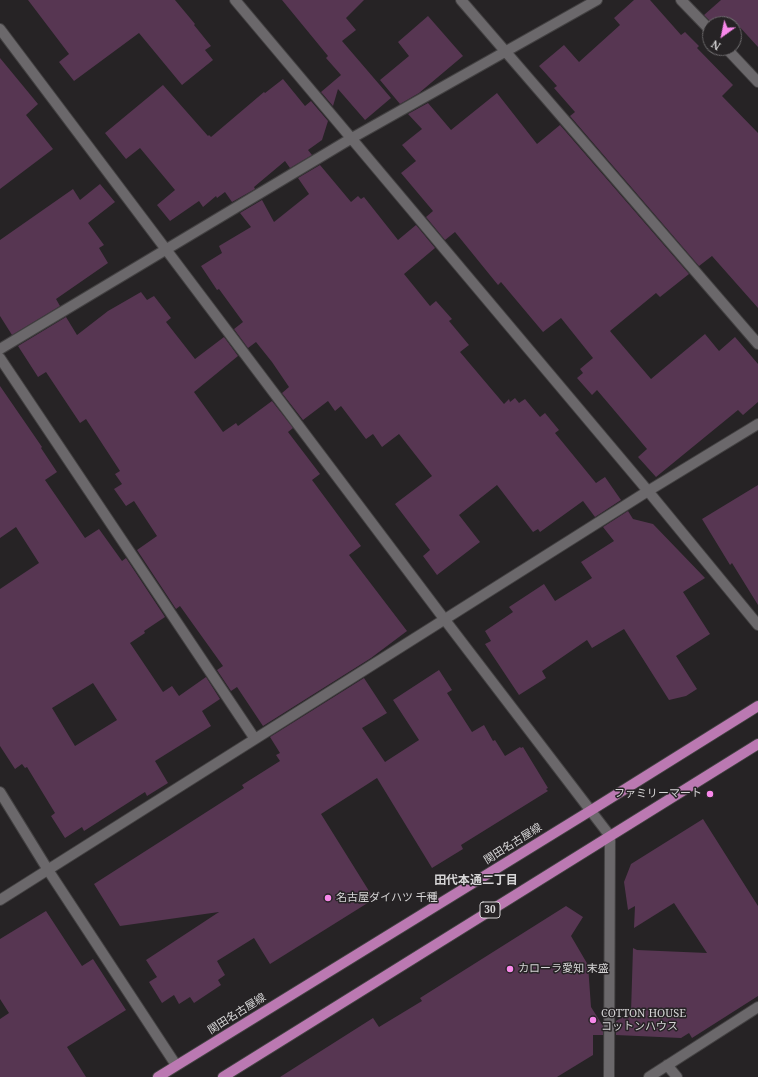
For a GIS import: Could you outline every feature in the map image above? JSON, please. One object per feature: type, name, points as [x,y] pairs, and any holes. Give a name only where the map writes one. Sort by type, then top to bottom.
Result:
[{"type":"main road","name":"関田名古屋線","points":[[158,1077],[758,706]]},
{"type":"main road","name":"30","points":[[222,1077],[758,744]]},
{"type":"street","points":[[235,0],[758,625]]},
{"type":"street","points":[[461,0],[758,344]]},
{"type":"street","points":[[0,349],[352,138],[597,0]]},
{"type":"street","points":[[681,0],[702,22]]},
{"type":"street","points":[[0,29],[445,620],[610,836],[609,1077]]},
{"type":"street","points":[[734,56],[758,82]]},
{"type":"street","points":[[0,358],[255,739]]},
{"type":"street","points":[[0,900],[758,424]]},
{"type":"street","points":[[0,792],[48,870],[176,1065]]},
{"type":"street","points":[[649,1077],[758,1008]]},
{"type":"street","points":[[667,1065],[677,1077]]},
{"type":"building","points":[[28,0],[175,0],[211,46],[205,50],[213,60],[182,85],[139,33],[74,81],[59,62],[69,54]]},
{"type":"building","points":[[282,0],[364,0],[346,18],[356,30],[342,41],[391,98],[365,120],[338,89],[333,106],[321,92],[341,75],[326,58],[328,56]]},
{"type":"building","points":[[634,0],[650,0],[681,35],[685,32],[699,46],[697,48],[702,53],[702,56],[705,56],[733,85],[722,96],[758,133],[758,308],[712,256],[699,266],[570,116],[575,112],[554,88],[557,86],[539,66],[564,45],[579,62],[620,25],[614,18]]},
{"type":"building","points":[[721,0],[758,0],[758,47],[742,29],[742,16],[704,15]]},
{"type":"building","points":[[428,16],[463,56],[419,93],[400,104],[380,80],[409,56],[398,42]]},
{"type":"building","points":[[0,58],[38,104],[26,115],[53,149],[0,189]]},
{"type":"building","points":[[283,79],[305,106],[311,101],[328,121],[322,140],[308,150],[312,155],[290,168],[285,161],[254,187],[255,189],[232,202],[225,192],[217,198],[216,196],[203,207],[199,201],[170,221],[157,205],[175,190],[140,148],[126,159],[105,133],[163,85],[208,136],[209,135],[211,137],[264,92],[265,93]]},
{"type":"building","points":[[497,93],[537,144],[560,125],[689,274],[660,297],[656,293],[610,331],[651,379],[705,334],[719,351],[735,337],[758,364],[758,402],[743,415],[738,410],[656,477],[638,457],[647,449],[597,390],[592,395],[577,378],[583,373],[580,369],[593,358],[561,318],[543,332],[501,282],[498,285],[455,232],[445,240],[426,217],[433,211],[401,173],[416,161],[402,145],[422,129],[408,114],[428,103],[451,130]]},
{"type":"building","points":[[320,165],[351,202],[358,196],[361,199],[364,197],[398,240],[416,225],[435,248],[404,274],[430,306],[436,301],[452,319],[449,321],[469,345],[460,352],[504,404],[509,399],[510,402],[515,398],[519,403],[525,399],[540,417],[545,413],[559,430],[555,433],[596,483],[605,477],[621,500],[595,517],[583,501],[540,532],[538,529],[533,532],[497,485],[459,515],[480,542],[437,575],[423,556],[430,550],[395,504],[432,476],[399,434],[382,447],[373,434],[366,439],[341,406],[335,411],[328,401],[303,420],[282,393],[289,387],[272,362],[256,342],[248,348],[234,329],[243,322],[219,289],[217,290],[201,266],[222,253],[219,246],[251,227],[240,213],[262,200],[274,222],[309,194],[298,178]]},
{"type":"building","points":[[100,184],[115,202],[88,223],[104,245],[99,248],[108,263],[56,299],[60,306],[12,335],[0,316],[0,240],[73,189],[80,200]]},
{"type":"building","points":[[141,292],[147,300],[154,296],[171,318],[166,322],[195,359],[224,337],[238,356],[194,392],[223,432],[236,423],[238,426],[272,401],[293,428],[288,432],[320,474],[312,480],[361,546],[349,555],[407,631],[371,658],[263,726],[237,687],[231,691],[217,670],[223,666],[180,606],[176,609],[137,550],[157,536],[134,501],[126,506],[114,489],[122,484],[115,474],[120,471],[86,419],[80,423],[46,372],[38,377],[18,346],[66,317],[77,335],[108,311]]},
{"type":"building","points":[[0,386],[42,447],[41,448],[57,472],[45,480],[85,538],[99,529],[122,561],[126,558],[165,617],[144,631],[145,633],[130,643],[163,692],[172,686],[179,696],[206,677],[220,699],[202,711],[211,726],[155,761],[168,783],[147,796],[145,792],[84,831],[82,827],[65,838],[51,816],[55,813],[27,767],[25,768],[22,764],[15,769],[0,746],[0,589],[39,563],[16,527],[0,538]],"holes":[[[93,683],[117,720],[75,746],[52,708]]]},
{"type":"building","points":[[758,485],[758,605],[732,563],[730,565],[702,519]]},
{"type":"building","points":[[628,511],[633,519],[653,524],[705,578],[683,592],[710,634],[676,656],[697,689],[686,696],[669,700],[624,629],[592,648],[587,640],[542,671],[546,678],[519,695],[485,644],[491,641],[485,631],[513,612],[509,607],[544,584],[555,601],[592,578],[581,562],[614,541],[603,527]]},
{"type":"building","points":[[439,670],[452,690],[447,693],[472,732],[484,725],[493,741],[495,740],[505,756],[520,747],[523,747],[548,788],[546,789],[548,791],[461,845],[463,849],[432,868],[377,778],[321,814],[374,899],[270,964],[254,938],[217,961],[225,975],[218,980],[221,985],[194,1003],[190,997],[179,1004],[174,995],[162,1003],[149,982],[157,977],[146,960],[219,912],[120,926],[94,884],[244,788],[242,785],[280,761],[276,755],[280,753],[270,737],[364,678],[387,713],[362,728],[385,762],[419,740],[393,700]]},
{"type":"building","points":[[703,819],[758,906],[758,996],[692,1038],[689,1033],[681,1038],[616,1035],[616,1021],[631,1012],[633,948],[637,950],[707,953],[674,903],[634,928],[635,906],[628,910],[624,882],[631,864]]},
{"type":"building","points":[[566,906],[583,917],[571,936],[588,965],[591,1007],[603,1026],[603,1035],[593,1035],[593,1055],[557,1077],[280,1077],[373,1018],[379,1027],[422,1001],[420,998]]},
{"type":"building","points":[[46,911],[82,966],[93,959],[126,1010],[67,1047],[86,1077],[0,1077],[0,1019],[9,1013],[0,999],[0,939]]},
{"type":"place","name":"ファミリーマート","points":[[710,794]]},
{"type":"place","name":"名古屋ダイハツ 千種","points":[[328,898]]},
{"type":"place","name":"カローラ愛知 末盛","points":[[510,969]]},
{"type":"place","name":"COTTON HOUSE コットンハウス","points":[[593,1020]]},
{"type":"district","name":"田代本通二丁目","points":[[476,881]]}]
